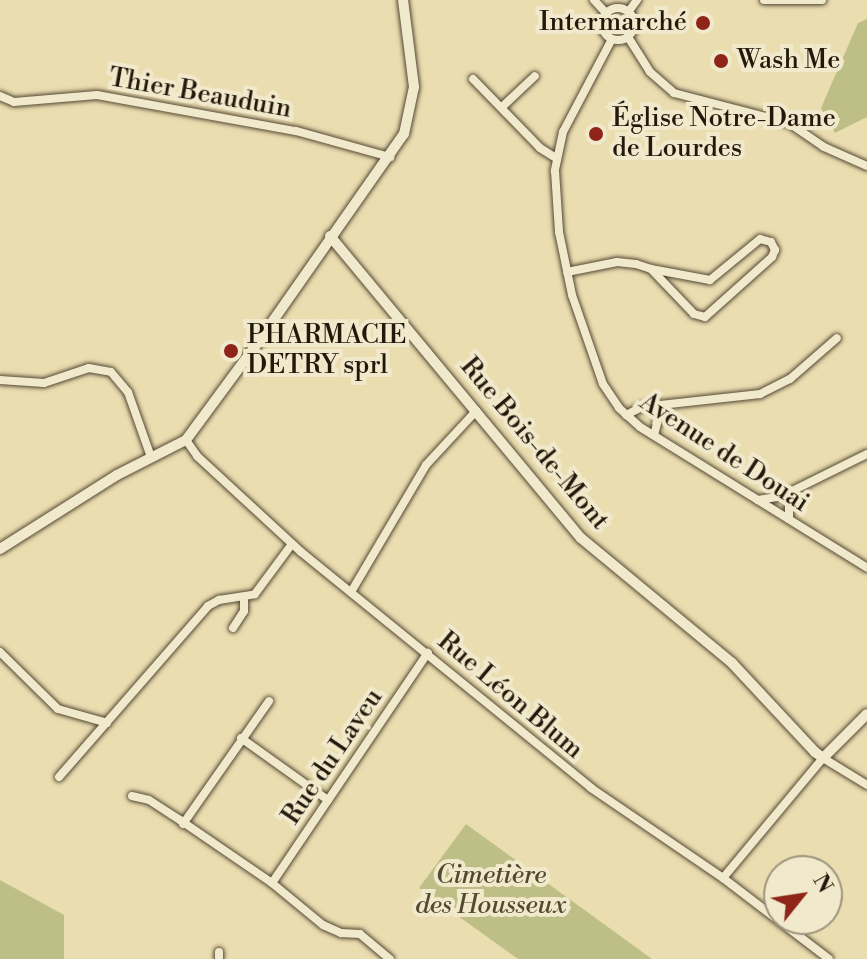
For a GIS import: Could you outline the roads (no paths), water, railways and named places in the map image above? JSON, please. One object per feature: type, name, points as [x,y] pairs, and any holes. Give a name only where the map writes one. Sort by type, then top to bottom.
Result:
[{"type":"street","points":[[0,549],[151,457],[186,440],[330,236],[390,157],[407,125],[414,87],[403,0]]},
{"type":"street","points":[[594,0],[606,13]]},
{"type":"street","points":[[629,11],[637,0]]},
{"type":"street","points":[[764,0],[822,0]]},
{"type":"street","points":[[628,37],[612,39],[604,32],[602,22],[606,13],[613,8],[629,11]]},
{"type":"street","points":[[628,37],[635,24],[629,11]]},
{"type":"street","points":[[628,37],[650,72],[674,93],[789,123],[824,147],[867,166]]},
{"type":"street","name":"Avenue de Douai","points":[[612,39],[563,132],[556,158],[558,217],[567,272],[595,365],[612,399],[626,415],[867,568]]},
{"type":"street","points":[[502,107],[535,76]]},
{"type":"street","points":[[473,79],[540,148],[556,158]]},
{"type":"street","name":"Thier Beauduin","points":[[0,96],[14,102],[97,95],[296,131],[390,157]]},
{"type":"street","name":"Rue Bois-de-Mont","points":[[330,236],[581,538],[732,663],[823,758],[867,785]]},
{"type":"street","points":[[567,272],[617,262],[710,280],[760,239],[771,242],[775,250],[772,257],[705,317],[691,312],[651,269]]},
{"type":"street","points":[[626,415],[642,407],[746,397],[768,391],[790,379],[837,338]]},
{"type":"street","points":[[0,380],[44,383],[89,368],[111,372],[126,389],[151,457]]},
{"type":"street","points":[[654,435],[662,405]]},
{"type":"street","points":[[351,592],[426,465],[476,411]]},
{"type":"street","name":"Rue Léon Blum","points":[[186,440],[197,456],[292,544],[591,788],[726,882],[829,959]]},
{"type":"street","points":[[757,500],[789,492],[867,454]]},
{"type":"street","points":[[789,492],[789,519]]},
{"type":"street","points":[[59,777],[208,606],[219,600],[244,598],[263,586],[292,544]]},
{"type":"street","points":[[233,628],[244,611],[244,598]]},
{"type":"street","points":[[0,652],[58,709],[107,723]]},
{"type":"street","name":"Rue du Laveu","points":[[272,883],[428,653]]},
{"type":"street","points":[[183,824],[269,701]]},
{"type":"street","points":[[726,882],[823,758],[867,714]]},
{"type":"street","points":[[241,738],[328,800]]},
{"type":"street","points":[[132,796],[149,800],[272,883],[323,925],[341,933],[360,934],[390,959]]},
{"type":"place","name":"Intermarché","points":[[703,23]]},
{"type":"place","name":"Wash Me","points":[[721,61]]},
{"type":"place","name":"Église Notre-Dame de Lourdes","points":[[596,134]]},
{"type":"place","name":"PHARMACIE DETRY sprl","points":[[231,351]]},
{"type":"park label","name":"Cimetière des Housseux","points":[[491,891]]}]
